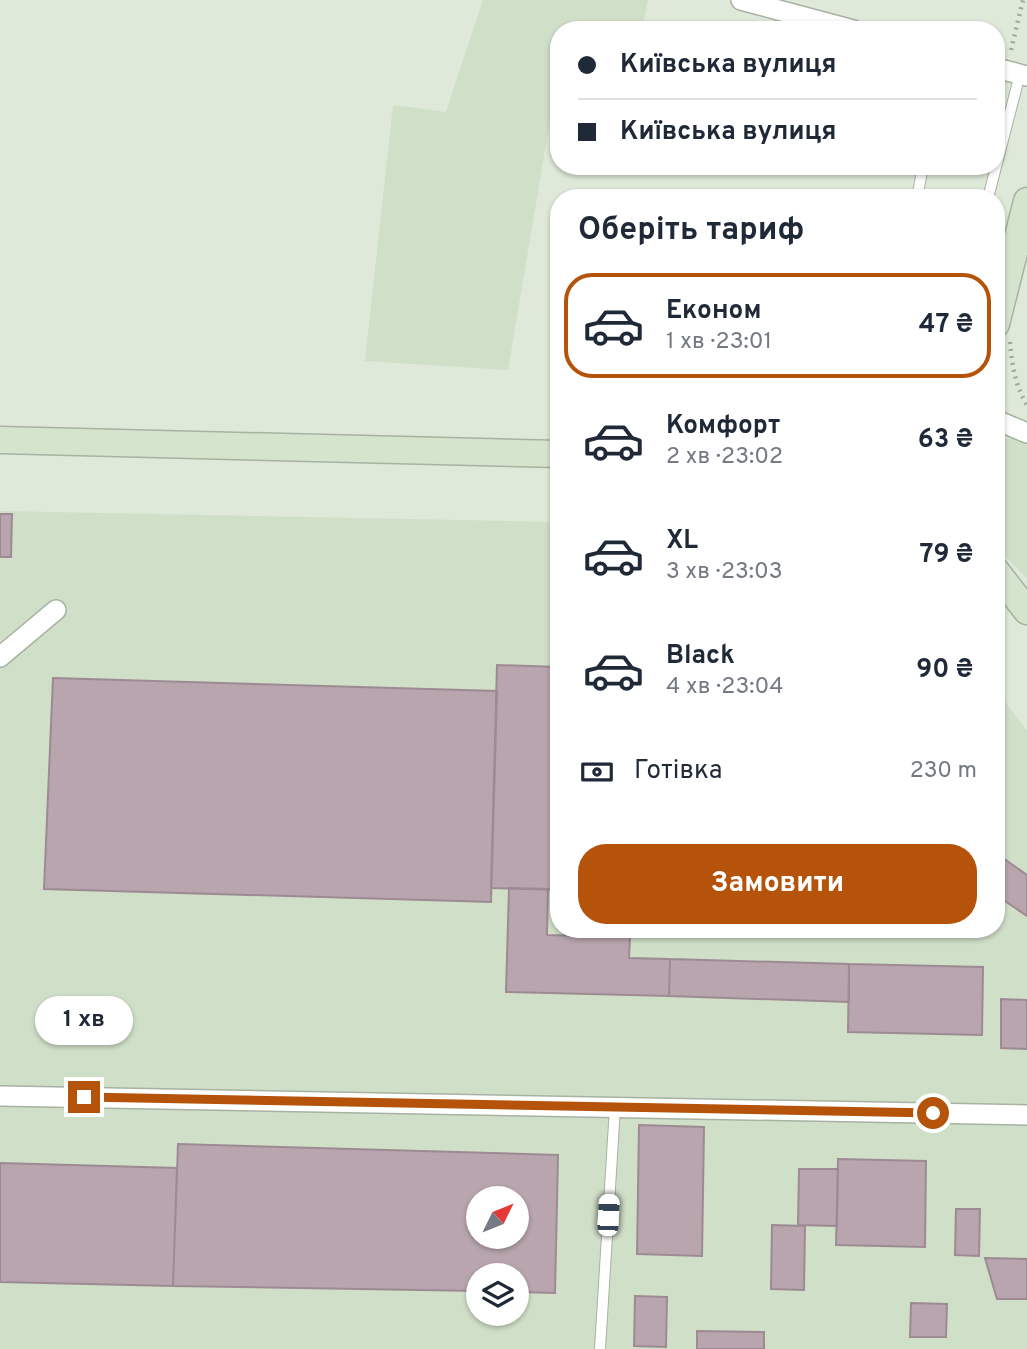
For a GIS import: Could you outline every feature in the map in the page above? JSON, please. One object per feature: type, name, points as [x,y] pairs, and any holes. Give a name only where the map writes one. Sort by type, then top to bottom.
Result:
[{"type":"main road","points":[[1005,320],[1027,201]]},
{"type":"main road","points":[[0,440],[550,454]]},
{"type":"main road","points":[[1005,583],[1027,611]]},
{"type":"main road","points":[[1005,592],[1027,611]]},
{"type":"street","points":[[741,0],[819,21]]},
{"type":"street","points":[[1005,424],[1027,433]]},
{"type":"street","points":[[0,657],[56,610]]},
{"type":"street","points":[[0,1096],[1027,1115]]},
{"type":"lane","points":[[1005,109],[1012,72]]},
{"type":"lane","points":[[600,1349],[615,1107]]},
{"type":"path","points":[[1012,72],[1023,0]]},
{"type":"path","points":[[1005,339],[1019,392],[1027,405]]},
{"type":"shaded area","points":[[483,0],[648,0],[644,21],[550,21],[550,120],[508,370],[365,361],[393,105],[446,112]]},
{"type":"shaded area","points":[[1005,438],[1014,438],[1027,446],[1027,578],[1005,556]]},
{"type":"shaded area","points":[[0,511],[550,522],[550,938],[1005,938],[1005,701],[1027,731],[1027,1349],[0,1349]]},
{"type":"building","points":[[0,514],[12,514],[11,557],[0,557]]},
{"type":"building","points":[[497,665],[550,667],[550,890],[491,888]]},
{"type":"building","points":[[53,678],[497,691],[491,902],[44,889]]},
{"type":"building","points":[[1005,859],[1027,875],[1027,916],[1005,901]]},
{"type":"building","points":[[509,888],[548,889],[547,935],[550,938],[630,938],[629,958],[670,959],[669,996],[506,992]]},
{"type":"building","points":[[670,959],[849,964],[849,1002],[669,996]]},
{"type":"building","points":[[849,964],[983,967],[982,1035],[848,1032]]},
{"type":"building","points":[[1001,999],[1027,1000],[1027,1049],[1001,1048]]},
{"type":"building","points":[[639,1125],[704,1127],[702,1256],[637,1254]]},
{"type":"building","points":[[178,1144],[558,1155],[555,1293],[529,1292],[529,1263],[466,1263],[466,1291],[173,1286]]},
{"type":"building","points":[[838,1159],[926,1161],[925,1247],[836,1245]]},
{"type":"building","points":[[0,1163],[177,1168],[173,1286],[0,1282]]},
{"type":"building","points":[[799,1169],[838,1169],[837,1226],[798,1225]]},
{"type":"building","points":[[956,1209],[980,1209],[979,1256],[955,1255]]},
{"type":"building","points":[[772,1225],[805,1226],[804,1290],[771,1289]]},
{"type":"building","points":[[985,1258],[1027,1259],[1027,1299],[997,1299]]},
{"type":"building","points":[[635,1296],[667,1297],[666,1347],[634,1346]]},
{"type":"building","points":[[911,1303],[947,1304],[946,1337],[910,1337]]},
{"type":"building","points":[[697,1331],[764,1332],[764,1349],[697,1349]]},
{"type":"route","points":[[84,1097],[933,1113]]}]
